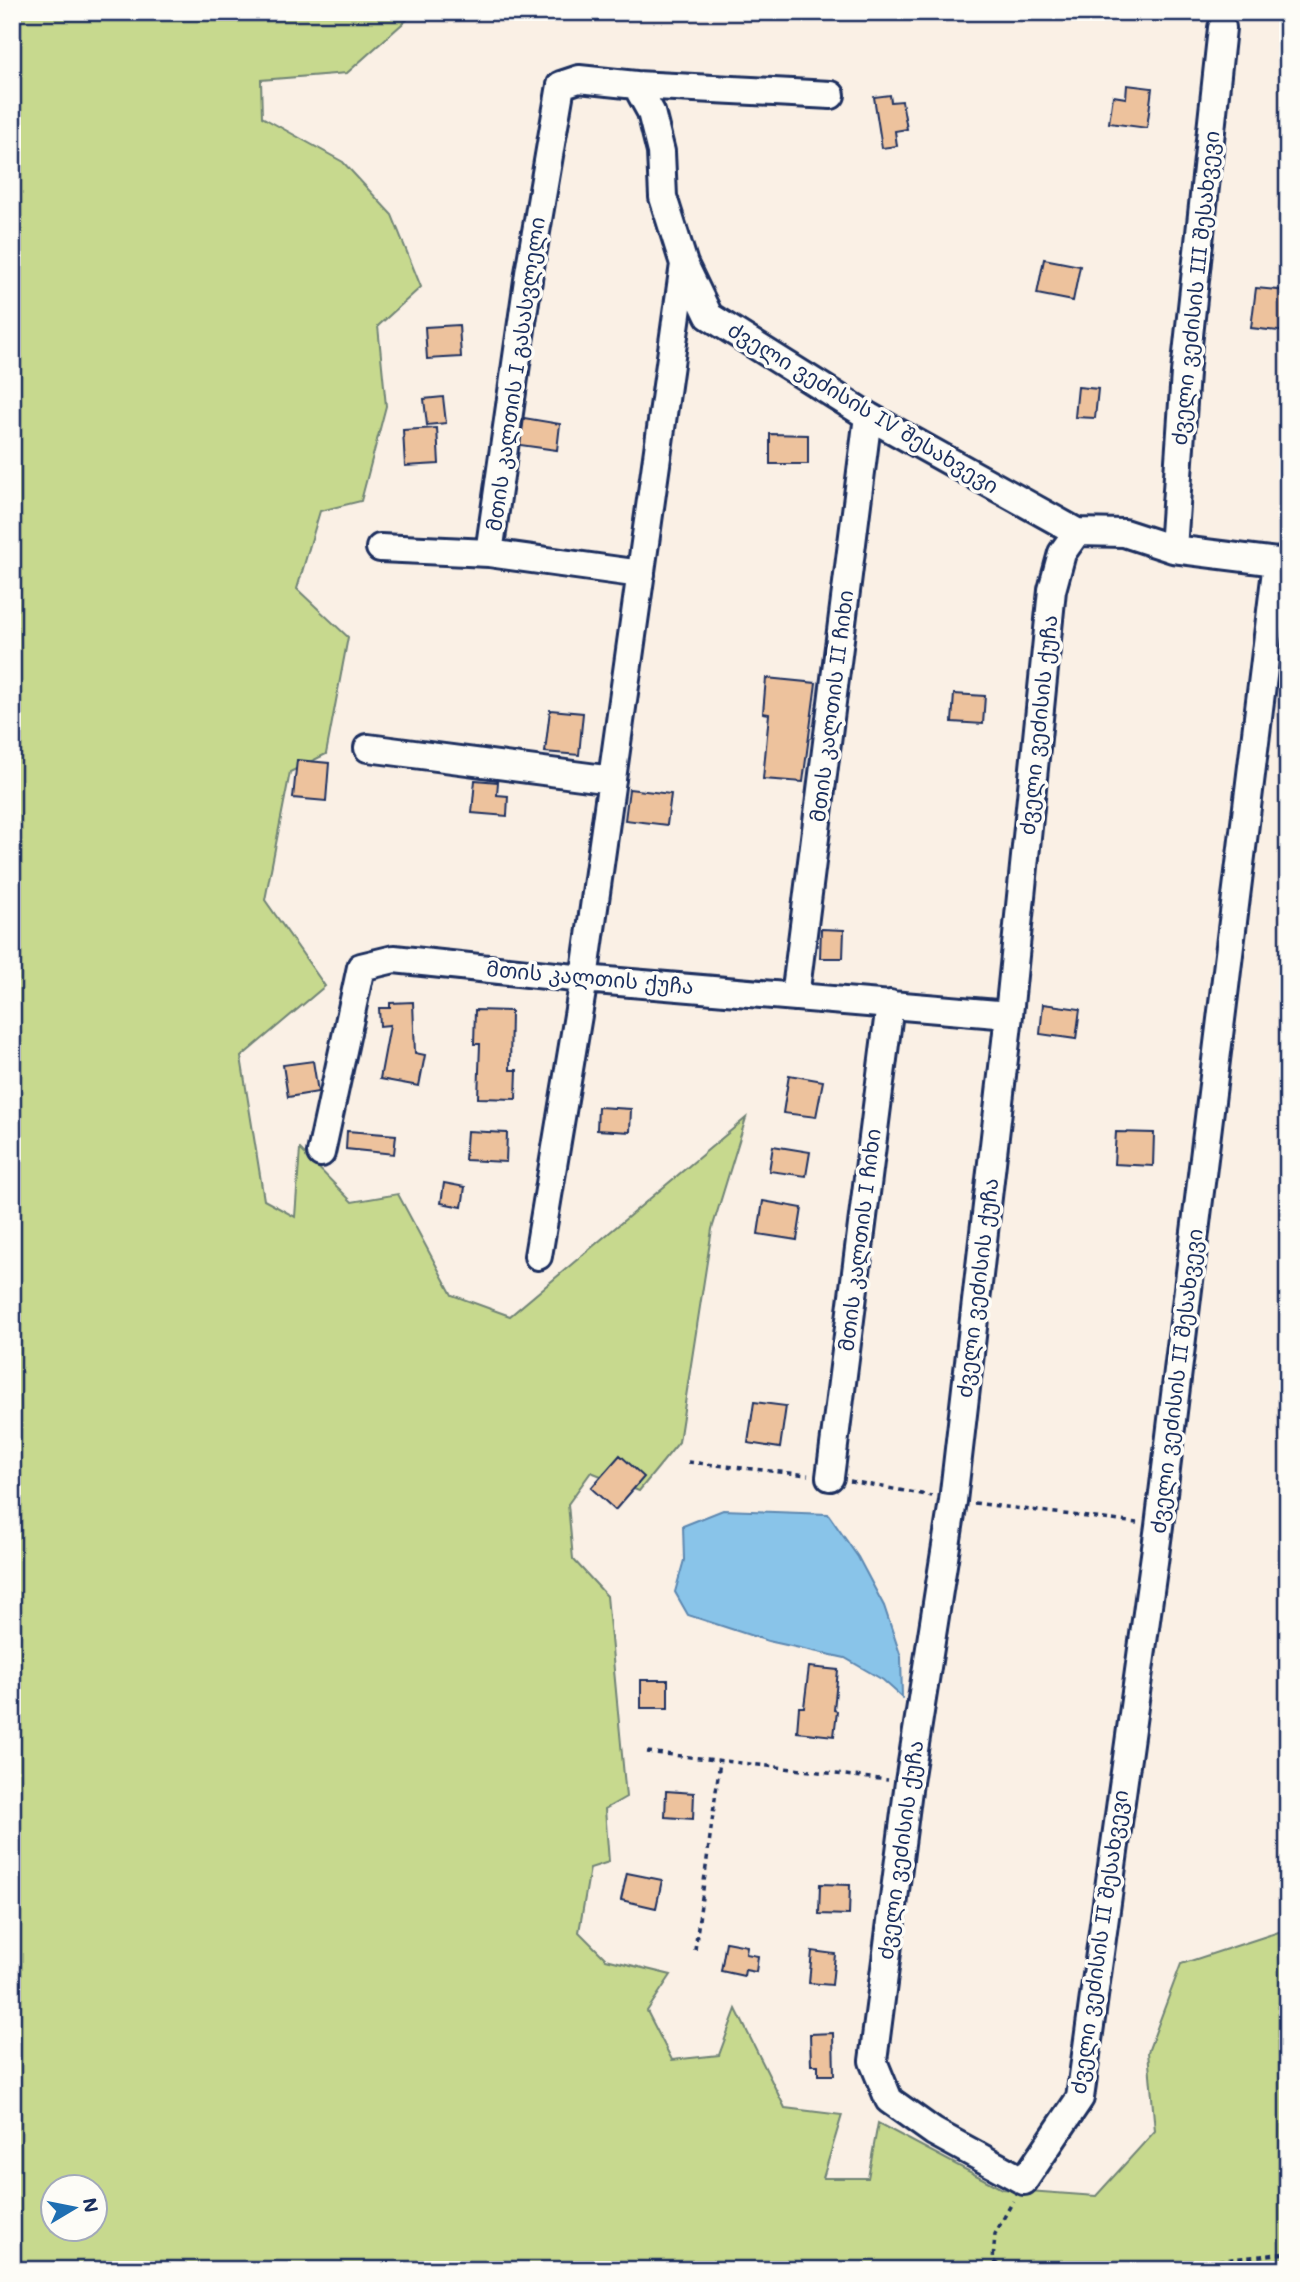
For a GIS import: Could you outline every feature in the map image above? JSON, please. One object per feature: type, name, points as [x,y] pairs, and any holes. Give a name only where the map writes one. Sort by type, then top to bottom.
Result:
[{"type":"street","name":"ძველი ვეძისის III შესახვევი","points":[[1173,549],[1185,373],[1222,28]]},
{"type":"street","name":"მთის კალთის I გასასვლელი","points":[[636,85],[579,79],[561,85],[529,273],[489,553],[641,574]]},
{"type":"street","points":[[636,85],[831,94]]},
{"type":"street","name":"ძველი ვეძისის IV შესახვევი","points":[[636,85],[651,112],[661,152],[663,197],[684,264],[709,316],[868,416],[1077,532]]},
{"type":"street","points":[[538,1255],[584,979],[684,264]]},
{"type":"street","name":"მთის კალთის II ჩიხი","points":[[795,997],[868,416]]},
{"type":"street","points":[[1077,532],[1124,533],[1173,549],[1282,561]]},
{"type":"street","name":"ძველი ვეძისის ქუჩა","points":[[1024,2181],[934,2132],[889,2100],[873,2061],[909,1783],[953,1500],[1009,1015],[1052,590],[1062,553],[1077,532]]},
{"type":"street","points":[[380,548],[489,553]]},
{"type":"street","name":"ძველი ვეძისის II შესახვევი","points":[[1024,2181],[1080,2098],[1159,1526],[1282,561]]},
{"type":"street","points":[[368,748],[612,779]]},
{"type":"street","name":"მთის კალთის ქუჩა","points":[[321,1153],[361,967],[394,959],[584,979],[1009,1015]]},
{"type":"street","name":"მთის კალთის I ჩიხი","points":[[830,1477],[890,1004]]},
{"type":"path","points":[[688,1462],[830,1477],[953,1500],[1159,1526]]},
{"type":"path","points":[[647,1752],[909,1783]]},
{"type":"path","points":[[695,1950],[720,1761]]},
{"type":"path","points":[[1006,2270],[993,2261],[995,2234],[1024,2181]]},
{"type":"path","points":[[1129,2270],[1288,2253]]},
{"type":"green space","points":[[12,12],[431,12],[410,17],[347,73],[261,80],[262,117],[343,162],[392,215],[421,287],[378,326],[386,406],[361,501],[320,511],[297,589],[348,637],[326,754],[290,772],[265,900],[325,986],[241,1057],[264,1200],[295,1217],[300,1149],[352,1202],[398,1194],[452,1295],[510,1316],[746,1118],[712,1229],[679,1442],[639,1491],[591,1472],[568,1504],[573,1559],[607,1596],[626,1797],[605,1809],[609,1862],[590,1868],[579,1932],[606,1959],[671,1975],[647,2011],[672,2060],[719,2055],[736,2009],[785,2108],[842,2115],[823,2178],[868,2178],[878,2123],[1002,2189],[1096,2196],[1155,2131],[1148,2052],[1181,1964],[1288,1929],[1288,2270],[12,2270]]},
{"type":"water","points":[[723,1510],[828,1514],[858,1557],[884,1606],[901,1657],[902,1697],[883,1680],[845,1658],[768,1641],[688,1615],[675,1592],[684,1560],[683,1526]]},
{"type":"building","points":[[1127,85],[1152,88],[1147,128],[1109,123],[1113,96],[1126,98]]},
{"type":"building","points":[[890,95],[891,102],[902,101],[907,129],[895,131],[897,146],[882,148],[874,97]]},
{"type":"building","points":[[1044,259],[1080,266],[1073,301],[1037,294]]},
{"type":"building","points":[[1256,288],[1288,291],[1288,332],[1251,328]]},
{"type":"building","points":[[459,325],[461,357],[427,359],[425,327]]},
{"type":"building","points":[[1078,387],[1098,389],[1095,418],[1075,417]]},
{"type":"building","points":[[443,397],[446,423],[427,425],[424,399]]},
{"type":"building","points":[[524,418],[560,424],[557,450],[520,445]]},
{"type":"building","points":[[437,428],[439,464],[405,466],[403,430]]},
{"type":"building","points":[[770,434],[808,435],[808,464],[770,464]]},
{"type":"building","points":[[766,678],[816,683],[803,782],[763,779],[769,714],[763,713]]},
{"type":"building","points":[[954,694],[985,696],[983,724],[952,722]]},
{"type":"building","points":[[550,710],[583,713],[579,755],[545,752]]},
{"type":"building","points":[[297,760],[329,763],[326,801],[293,798]]},
{"type":"building","points":[[475,780],[498,782],[497,795],[508,796],[507,816],[472,813]]},
{"type":"building","points":[[629,789],[671,794],[667,825],[625,820]]},
{"type":"building","points":[[821,929],[844,930],[843,958],[820,958]]},
{"type":"building","points":[[413,1002],[415,1053],[425,1055],[419,1086],[380,1079],[390,1025],[380,1026],[379,1008],[390,1008],[390,1003]]},
{"type":"building","points":[[1043,1004],[1080,1009],[1076,1039],[1040,1034]]},
{"type":"building","points":[[475,1010],[511,1011],[510,1070],[517,1070],[516,1099],[478,1098],[480,1044],[474,1044]]},
{"type":"building","points":[[313,1061],[318,1092],[288,1097],[283,1065]]},
{"type":"building","points":[[789,1075],[823,1081],[816,1117],[783,1113]]},
{"type":"building","points":[[598,1107],[631,1109],[630,1132],[597,1130]]},
{"type":"building","points":[[347,1131],[396,1135],[394,1154],[346,1149]]},
{"type":"building","points":[[467,1131],[507,1133],[506,1162],[465,1160]]},
{"type":"building","points":[[1116,1132],[1154,1133],[1153,1166],[1114,1164]]},
{"type":"building","points":[[773,1146],[810,1152],[806,1176],[769,1171]]},
{"type":"building","points":[[444,1183],[465,1187],[462,1207],[441,1203]]},
{"type":"building","points":[[763,1201],[802,1208],[797,1240],[758,1234]]},
{"type":"building","points":[[754,1402],[786,1406],[780,1448],[748,1443]]},
{"type":"building","points":[[620,1455],[644,1477],[615,1510],[591,1488]]},
{"type":"building","points":[[809,1667],[838,1670],[834,1736],[797,1732],[799,1707],[804,1707]]},
{"type":"building","points":[[641,1680],[668,1680],[668,1708],[641,1708]]},
{"type":"building","points":[[666,1791],[694,1793],[693,1819],[665,1817]]},
{"type":"building","points":[[627,1873],[662,1880],[656,1908],[621,1900]]},
{"type":"building","points":[[820,1884],[850,1885],[849,1915],[819,1914]]},
{"type":"building","points":[[726,1942],[747,1946],[746,1954],[758,1956],[756,1972],[745,1970],[744,1976],[721,1971]]},
{"type":"building","points":[[812,1951],[835,1954],[832,1985],[809,1983]]},
{"type":"building","points":[[833,2033],[834,2075],[818,2075],[818,2065],[811,2065],[810,2034]]}]
